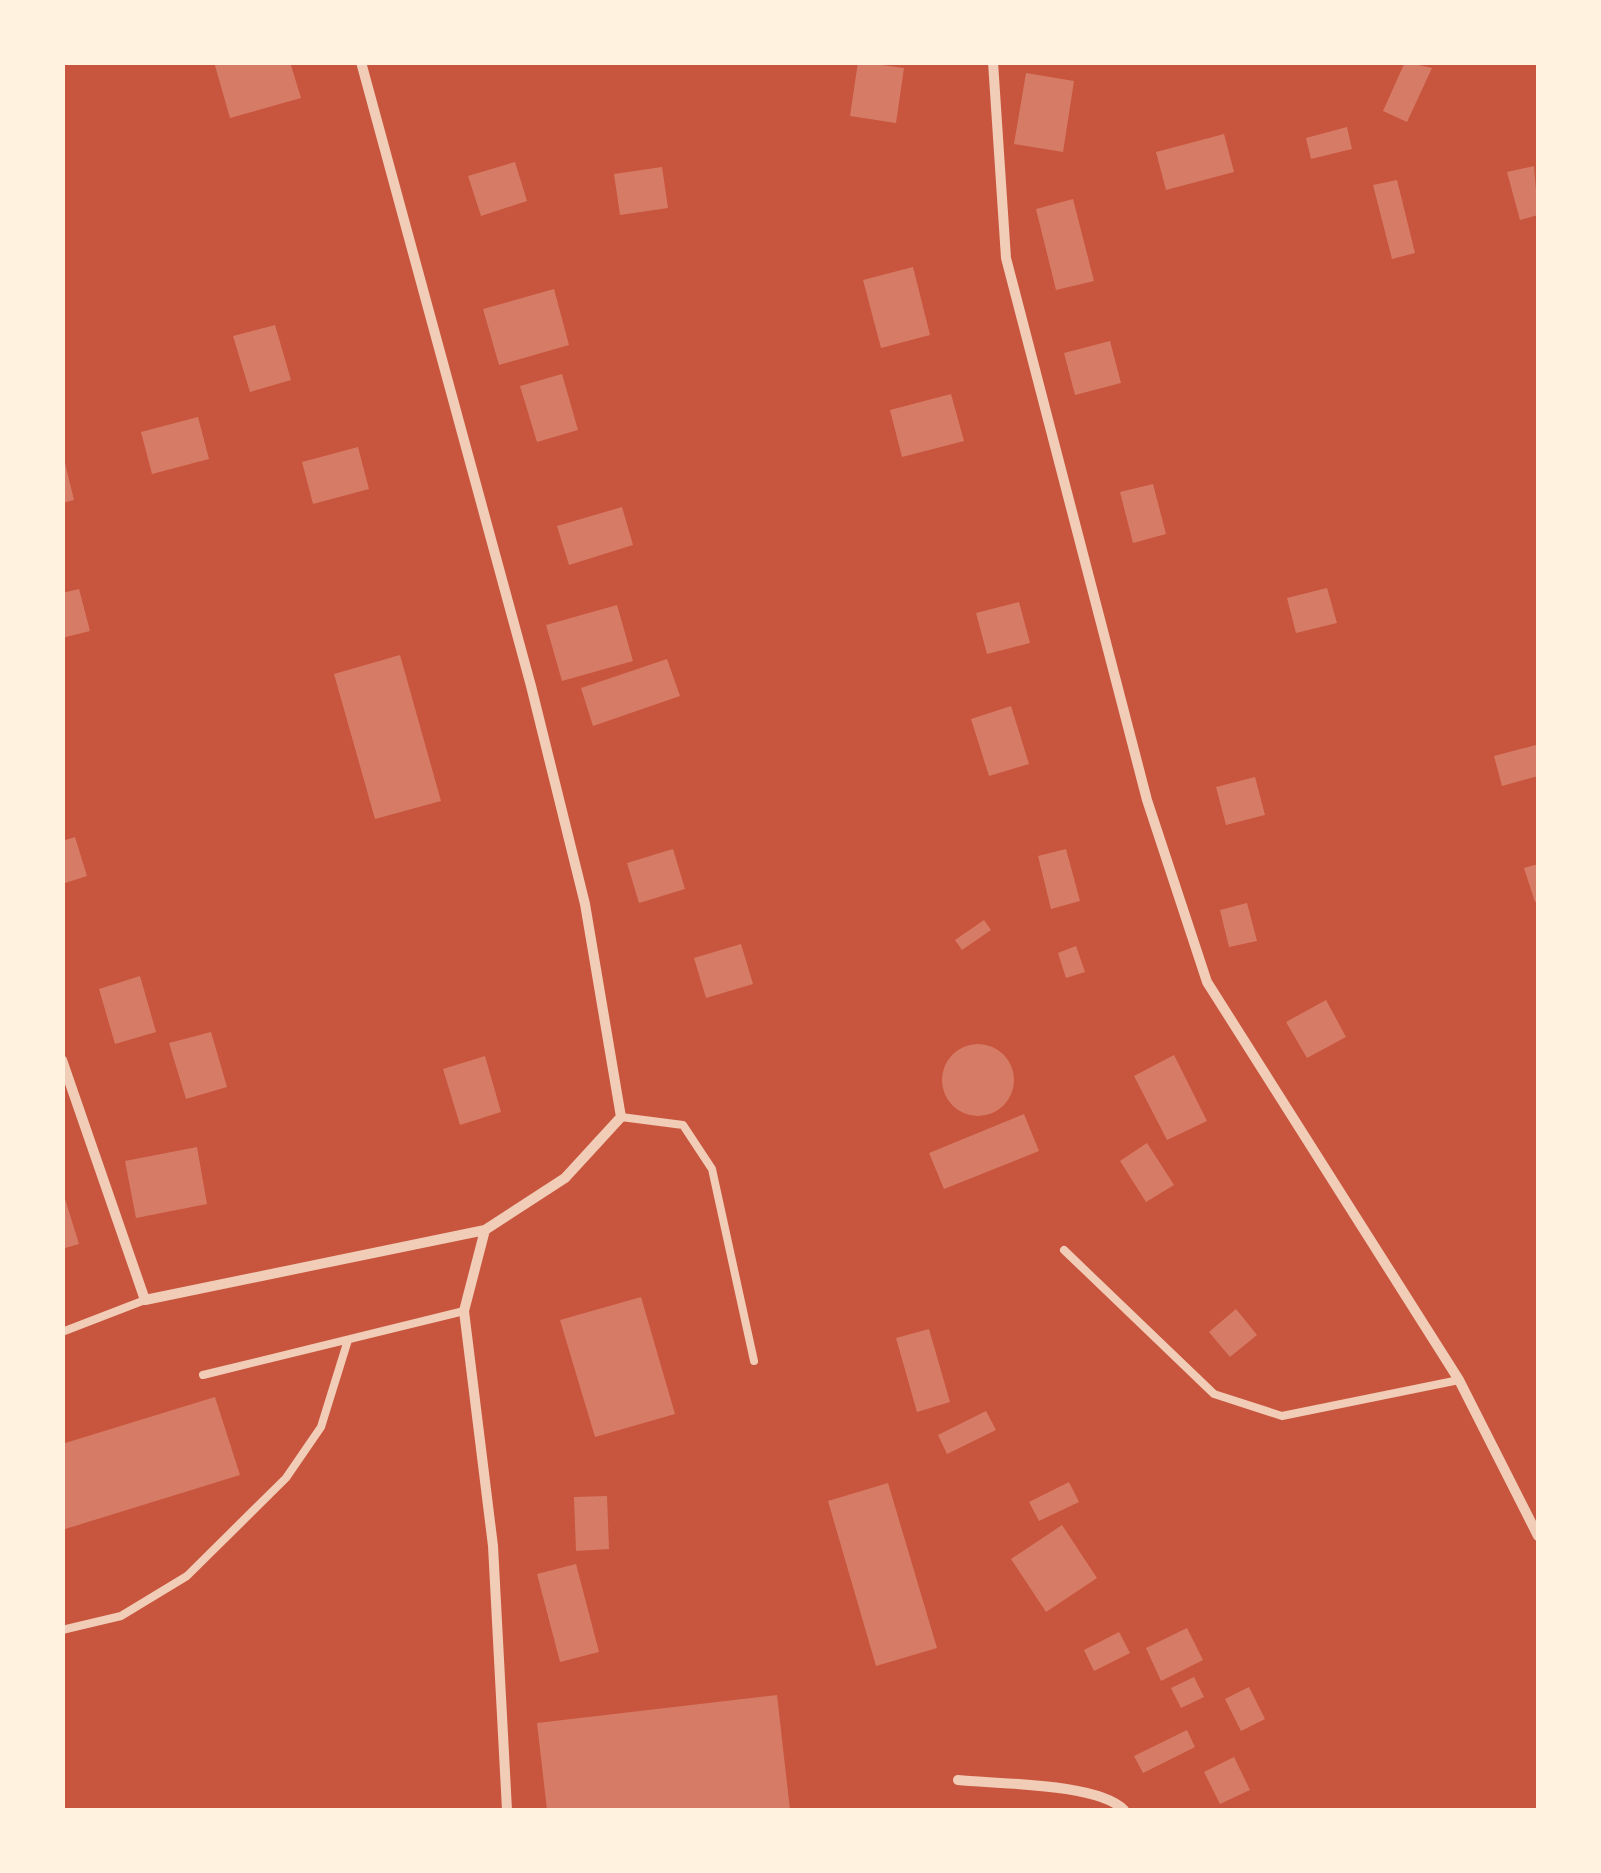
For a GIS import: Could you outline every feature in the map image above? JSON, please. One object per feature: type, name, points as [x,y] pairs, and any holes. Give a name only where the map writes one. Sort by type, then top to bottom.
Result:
[{"type":"street","points":[[62,1060],[146,1300],[485,1230],[565,1178],[621,1116],[584,904],[549,758],[361,62]]},
{"type":"street","points":[[993,62],[1006,258],[1147,800],[1207,982],[1459,1380],[1538,1536]]},
{"type":"street","points":[[485,1230],[464,1311],[494,1546],[507,1810]]},
{"type":"street","points":[[958,1780],[1082,1793],[1114,1801],[1124,1810]]},
{"type":"lane","points":[[621,1116],[683,1125],[712,1169],[754,1361]]},
{"type":"lane","points":[[1064,1250],[1214,1394],[1282,1416],[1459,1380]]},
{"type":"lane","points":[[62,1332],[146,1300]]},
{"type":"lane","points":[[204,1375],[464,1311]]},
{"type":"lane","points":[[62,1630],[121,1616],[187,1576],[286,1478],[321,1427],[348,1340]]},
{"type":"building","points":[[214,62],[290,62],[301,98],[230,118]]},
{"type":"building","points":[[858,62],[904,68],[896,123],[850,116]]},
{"type":"building","points":[[1405,62],[1432,68],[1407,122],[1383,111]]},
{"type":"building","points":[[1026,73],[1074,81],[1063,152],[1014,144]]},
{"type":"building","points":[[1347,127],[1352,149],[1311,159],[1306,138]]},
{"type":"building","points":[[1224,134],[1234,172],[1166,190],[1156,152]]},
{"type":"building","points":[[515,162],[527,201],[481,216],[468,176]]},
{"type":"building","points":[[1534,166],[1538,215],[1520,220],[1507,172]]},
{"type":"building","points":[[662,167],[668,208],[620,215],[614,174]]},
{"type":"building","points":[[1397,180],[1415,253],[1392,259],[1373,185]]},
{"type":"building","points":[[1073,199],[1094,281],[1056,290],[1036,209]]},
{"type":"building","points":[[913,267],[930,335],[881,348],[863,280]]},
{"type":"building","points":[[554,289],[569,345],[499,365],[483,309]]},
{"type":"building","points":[[275,325],[291,380],[250,392],[233,336]]},
{"type":"building","points":[[1110,341],[1121,383],[1075,395],[1064,353]]},
{"type":"building","points":[[562,374],[578,430],[537,442],[520,386]]},
{"type":"building","points":[[951,394],[964,441],[902,457],[890,410]]},
{"type":"building","points":[[198,417],[209,459],[152,474],[141,432]]},
{"type":"building","points":[[358,447],[369,489],[313,504],[302,462]]},
{"type":"building","points":[[62,460],[74,500],[62,503]]},
{"type":"building","points":[[1153,484],[1166,534],[1133,543],[1120,492]]},
{"type":"building","points":[[622,507],[633,545],[569,565],[557,526]]},
{"type":"building","points":[[1327,588],[1337,623],[1296,633],[1287,598]]},
{"type":"building","points":[[79,589],[90,631],[62,638],[62,593]]},
{"type":"building","points":[[1019,602],[1030,643],[987,654],[976,613]]},
{"type":"building","points":[[617,605],[633,661],[562,681],[546,625]]},
{"type":"building","points":[[400,655],[441,801],[375,819],[334,674]]},
{"type":"building","points":[[667,659],[680,696],[593,726],[581,688]]},
{"type":"building","points":[[1011,706],[1029,764],[989,776],[971,719]]},
{"type":"building","points":[[1536,745],[1538,776],[1502,786],[1494,756]]},
{"type":"building","points":[[1255,777],[1265,815],[1226,825],[1216,787]]},
{"type":"building","points":[[75,837],[87,876],[62,884],[62,841]]},
{"type":"building","points":[[673,849],[685,889],[639,903],[627,863]]},
{"type":"building","points":[[1066,849],[1080,901],[1051,909],[1038,856]]},
{"type":"building","points":[[1538,864],[1538,901],[1535,902],[1524,868]]},
{"type":"building","points":[[1247,903],[1257,941],[1229,947],[1220,910]]},
{"type":"building","points":[[984,920],[991,930],[962,950],[955,940]]},
{"type":"building","points":[[741,944],[753,984],[706,998],[694,958]]},
{"type":"building","points":[[1076,946],[1085,972],[1066,978],[1058,953]]},
{"type":"building","points":[[140,976],[156,1032],[115,1044],[99,989]]},
{"type":"building","points":[[1326,1000],[1346,1037],[1307,1058],[1286,1022]]},
{"type":"building","points":[[211,1032],[227,1087],[186,1099],[169,1043]]},
{"type":"building","points":[[978,1044],[992,1046],[1004,1054],[1012,1066],[1012,1094],[1004,1106],[992,1114],[978,1116],[964,1114],[952,1106],[944,1094],[942,1080],[944,1066],[952,1054],[964,1046]]},
{"type":"building","points":[[1174,1055],[1207,1121],[1167,1140],[1134,1076]]},
{"type":"building","points":[[485,1056],[501,1112],[460,1125],[443,1069]]},
{"type":"building","points":[[1024,1114],[1039,1151],[944,1189],[929,1153]]},
{"type":"building","points":[[1147,1143],[1174,1185],[1146,1202],[1120,1161]]},
{"type":"building","points":[[197,1147],[207,1204],[136,1218],[125,1161]]},
{"type":"building","points":[[62,1189],[79,1244],[62,1249]]},
{"type":"building","points":[[641,1297],[675,1414],[595,1437],[560,1320]]},
{"type":"building","points":[[1236,1309],[1257,1335],[1230,1357],[1209,1332]]},
{"type":"building","points":[[929,1329],[950,1402],[917,1412],[896,1338]]},
{"type":"building","points":[[215,1397],[240,1475],[62,1530],[62,1444]]},
{"type":"building","points":[[986,1411],[996,1430],[947,1454],[938,1435]]},
{"type":"building","points":[[1069,1482],[1079,1502],[1039,1521],[1029,1502]]},
{"type":"building","points":[[888,1483],[937,1648],[876,1666],[828,1501]]},
{"type":"building","points":[[607,1496],[609,1549],[576,1551],[574,1497]]},
{"type":"building","points":[[1062,1525],[1097,1578],[1046,1612],[1011,1559]]},
{"type":"building","points":[[576,1564],[599,1652],[560,1662],[537,1574]]},
{"type":"building","points":[[1187,1628],[1203,1660],[1161,1681],[1146,1648]]},
{"type":"building","points":[[1119,1632],[1130,1653],[1094,1671],[1084,1650]]},
{"type":"building","points":[[1194,1677],[1204,1697],[1181,1708],[1171,1688]]},
{"type":"building","points":[[1249,1687],[1265,1719],[1241,1731],[1225,1699]]},
{"type":"building","points":[[777,1695],[790,1810],[547,1810],[537,1723]]},
{"type":"building","points":[[1187,1730],[1195,1747],[1143,1773],[1134,1756]]},
{"type":"building","points":[[1234,1757],[1250,1790],[1220,1804],[1204,1772]]}]
